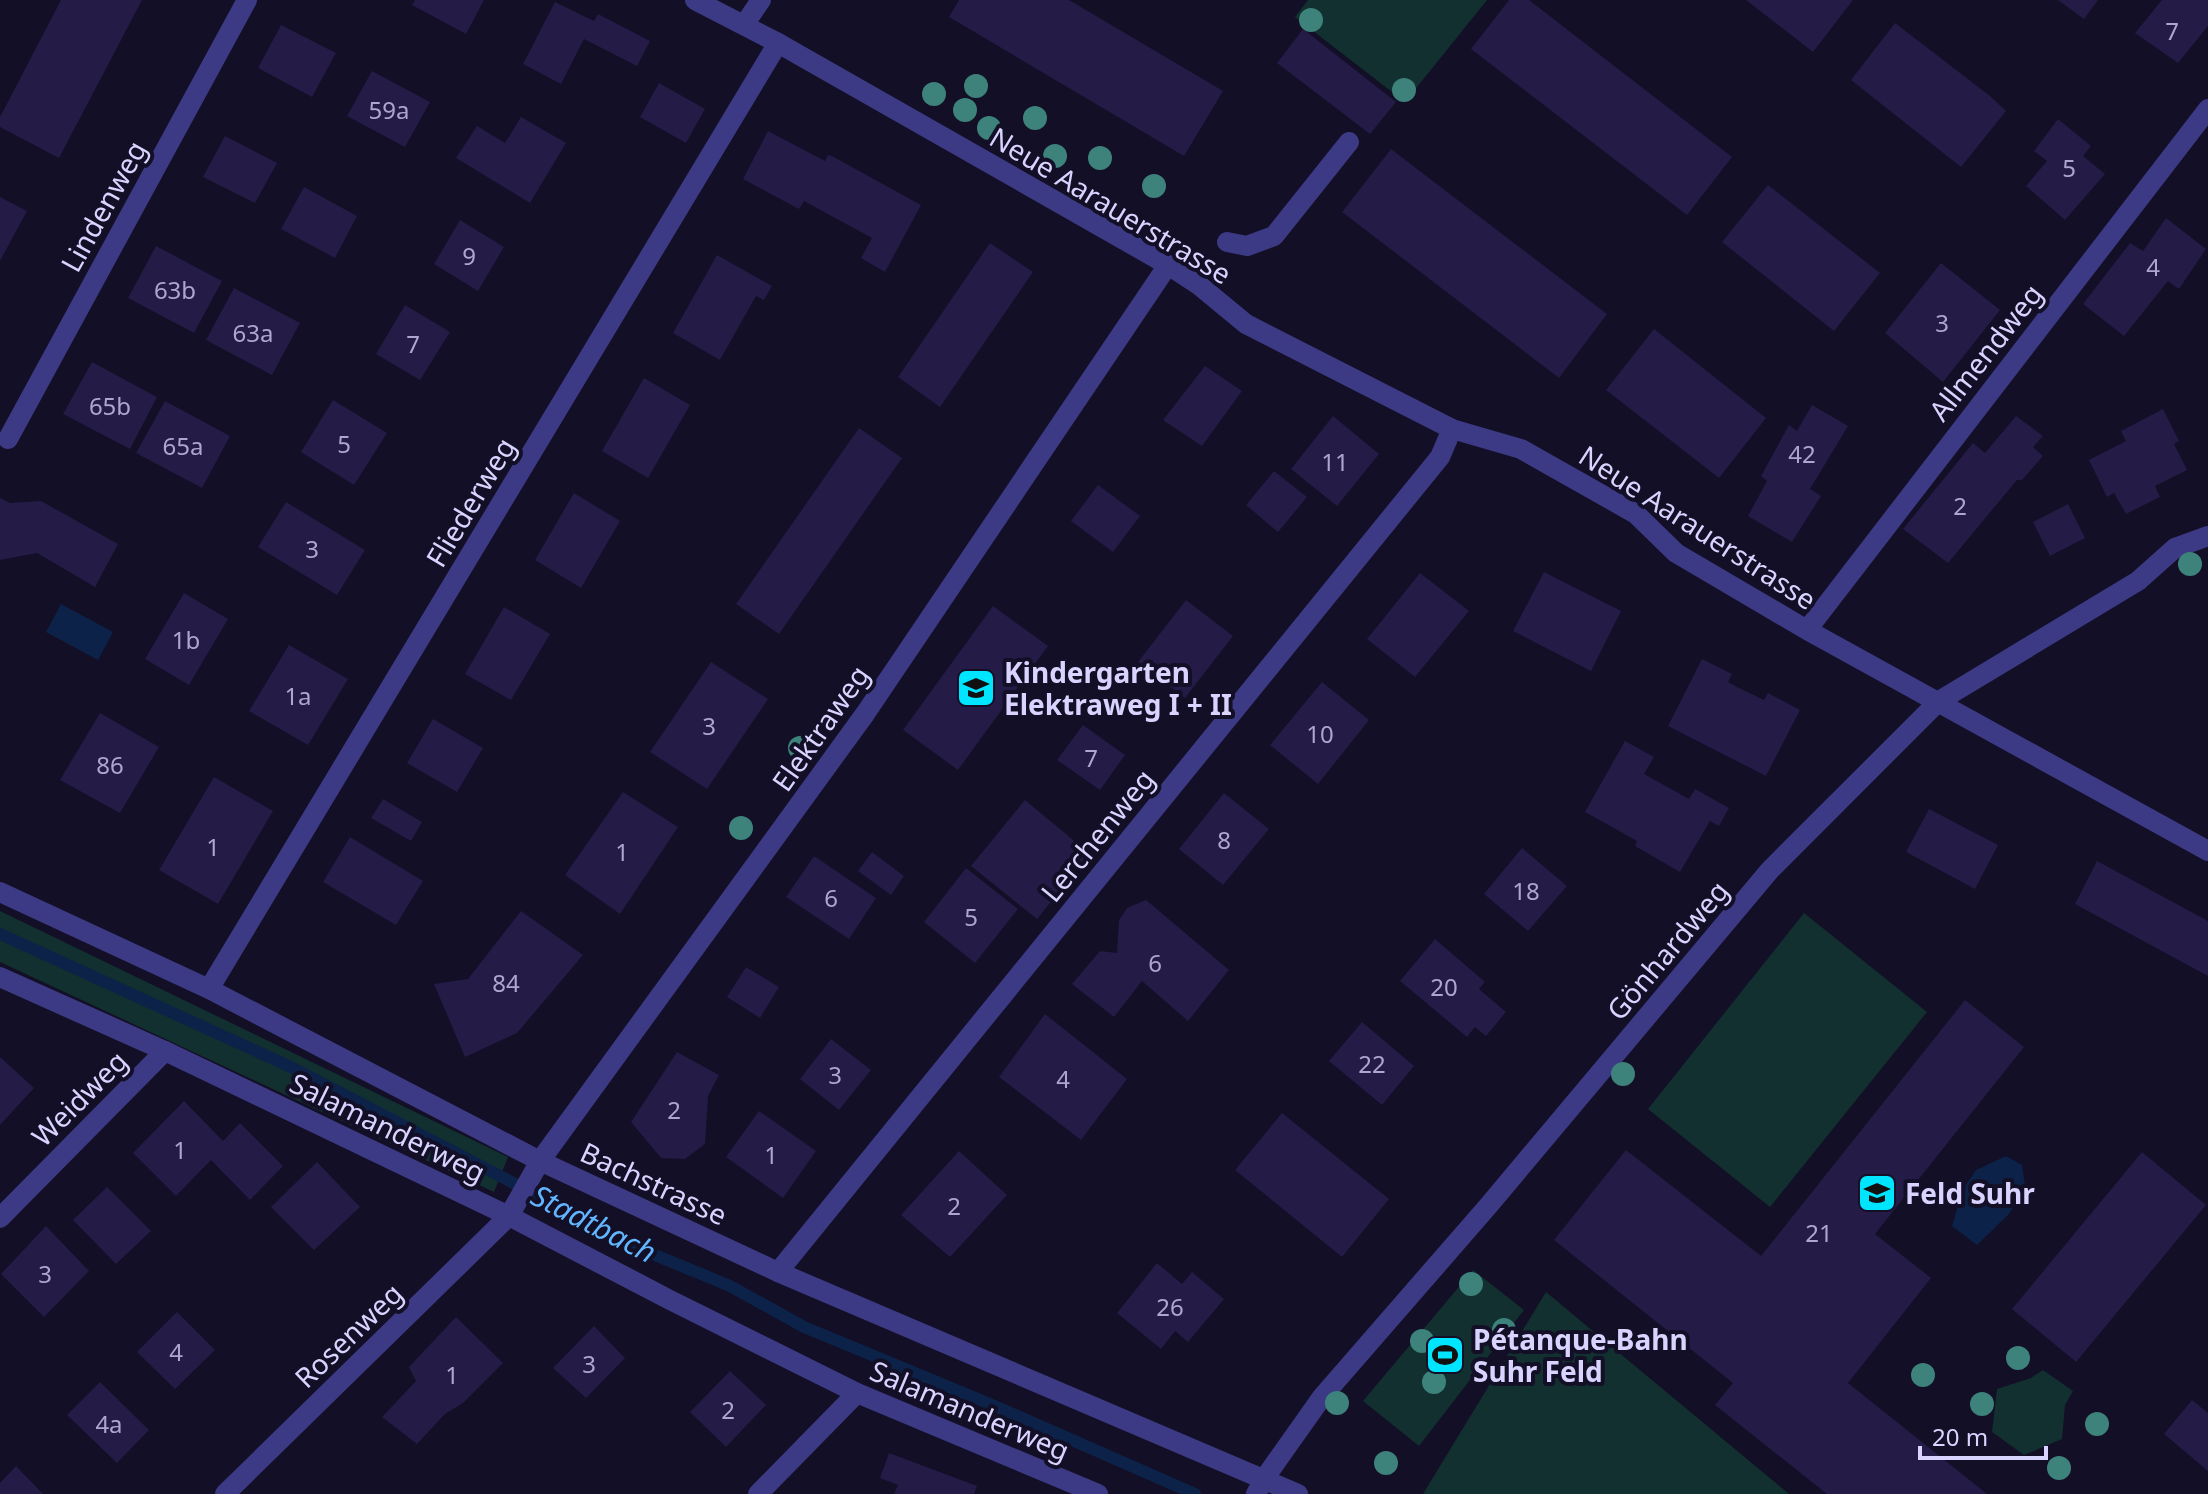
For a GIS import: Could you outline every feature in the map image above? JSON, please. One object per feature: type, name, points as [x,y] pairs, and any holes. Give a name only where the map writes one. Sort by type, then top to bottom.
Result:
[{"type":"street","name":"Lindenweg","points":[[8,439],[247,0]]},
{"type":"street","name":"Neue Aarauerstrasse","points":[[695,0],[778,43],[1168,265],[1200,286],[1246,324],[1452,429],[1521,449],[1636,514],[1676,553],[1807,630],[2208,851]]},
{"type":"street","points":[[744,25],[761,0]]},
{"type":"street","name":"Fliederweg","points":[[209,989],[778,43]]},
{"type":"street","name":"Allmendweg","points":[[1807,630],[2208,109]]},
{"type":"street","points":[[1227,242],[1247,246],[1274,236],[1349,142]]},
{"type":"street","name":"Elektraweg","points":[[510,1215],[540,1161],[865,714],[1168,265]]},
{"type":"street","name":"Lerchenweg","points":[[778,1272],[1440,457],[1452,429]]},
{"type":"street","name":"Gönhardweg","points":[[1260,1486],[1322,1397],[1489,1205],[1770,870],[1939,701],[2138,581],[2175,548],[2208,536]]},
{"type":"street","name":"Bachstrasse","points":[[0,892],[209,989],[540,1161],[778,1272],[1260,1486],[1298,1494]]},
{"type":"street","name":"Salamanderweg","points":[[0,977],[165,1051],[510,1215],[670,1300],[857,1393],[1098,1494]]},
{"type":"street","name":"Weidweg","points":[[0,1218],[165,1051]]},
{"type":"street","name":"Rosenweg","points":[[225,1494],[510,1215]]},
{"type":"street","points":[[758,1494],[857,1393]]},
{"type":"green space","points":[[1308,0],[1487,0],[1405,102],[1295,17]]},
{"type":"green space","points":[[0,911],[508,1157],[494,1192],[0,962]]},
{"type":"green space","points":[[1804,913],[1927,1012],[1770,1207],[1648,1109]]},
{"type":"green space","name":"Pétanque-Bahn Suhr Feld","points":[[1473,1270],[1524,1310],[1419,1446],[1363,1401]]},
{"type":"green space","points":[[1546,1292],[1789,1494],[1423,1494]]},
{"type":"green space","points":[[2043,1370],[2073,1391],[2065,1405],[2062,1439],[2024,1455],[1992,1432],[1997,1389],[2031,1378]]},
{"type":"water","points":[[61,604],[113,632],[98,660],[46,632]]},
{"type":"water","points":[[2006,1156],[2022,1165],[2025,1186],[2009,1214],[1977,1245],[1952,1226],[1963,1189],[1976,1170]]},
{"type":"building","points":[[61,0],[142,0],[59,158],[0,127],[0,117]]},
{"type":"building","points":[[415,0],[484,0],[466,34],[412,5]]},
{"type":"building","points":[[959,0],[1069,0],[1223,91],[1184,156],[949,17]]},
{"type":"building","points":[[1509,0],[1529,0],[1732,157],[1687,215],[1471,49]]},
{"type":"building","points":[[1746,0],[1853,0],[1813,52]]},
{"type":"building","points":[[2058,0],[2098,0],[2084,19]]},
{"type":"building","points":[[2162,0],[2208,0],[2208,26],[2178,63],[2135,33]]},
{"type":"building","points":[[555,2],[594,21],[598,14],[650,41],[637,66],[584,39],[561,84],[523,64]]},
{"type":"building","points":[[1895,23],[2006,111],[1961,167],[1851,80]]},
{"type":"building","points":[[281,25],[336,53],[312,97],[258,68]]},
{"type":"building","points":[[1303,29],[1396,102],[1370,134],[1277,63]]},
{"type":"building","points":[[372,71],[430,102],[405,147],[347,116]]},
{"type":"building","points":[[659,83],[705,109],[686,143],[640,117]]},
{"type":"building","points":[[521,117],[566,143],[530,203],[456,158],[477,126],[505,143]]},
{"type":"building","points":[[2058,119],[2091,146],[2083,156],[2105,174],[2065,220],[2026,186],[2047,161],[2034,151]]},
{"type":"building","points":[[768,131],[825,161],[828,155],[832,156],[921,205],[885,272],[861,258],[872,238],[804,201],[799,209],[743,179]]},
{"type":"building","points":[[225,136],[277,163],[255,203],[203,177]]},
{"type":"building","points":[[1391,149],[1607,314],[1559,378],[1342,212]]},
{"type":"building","points":[[1768,185],[1880,273],[1834,331],[1722,242]]},
{"type":"building","points":[[304,187],[357,216],[335,258],[281,229]]},
{"type":"building","points":[[0,197],[27,211],[0,261]]},
{"type":"building","points":[[2166,218],[2206,249],[2179,289],[2168,281],[2124,336],[2083,304],[2130,243],[2143,251]]},
{"type":"building","points":[[460,220],[504,247],[478,291],[434,264]]},
{"type":"building","points":[[990,243],[1033,272],[940,407],[898,377]]},
{"type":"building","points":[[156,246],[222,281],[194,333],[128,298]]},
{"type":"building","points":[[717,255],[772,286],[764,300],[756,296],[720,360],[673,333]]},
{"type":"building","points":[[1941,263],[2000,310],[1943,382],[1885,333]]},
{"type":"building","points":[[234,288],[300,323],[272,375],[206,340]]},
{"type":"building","points":[[405,305],[450,332],[420,380],[376,354]]},
{"type":"building","points":[[1654,329],[1766,418],[1719,478],[1606,390]]},
{"type":"building","points":[[92,362],[157,397],[130,449],[63,414]]},
{"type":"building","points":[[1205,366],[1242,391],[1202,446],[1163,420]]},
{"type":"building","points":[[644,378],[690,405],[648,478],[602,451]]},
{"type":"building","points":[[333,400],[387,433],[354,485],[301,452]]},
{"type":"building","points":[[165,401],[230,436],[202,488],[136,453]]},
{"type":"building","points":[[1812,405],[1848,426],[1810,489],[1821,496],[1792,542],[1748,516],[1767,481],[1761,476],[1789,425],[1797,431]]},
{"type":"building","points":[[2163,409],[2179,441],[2174,444],[2187,470],[2155,486],[2160,497],[2126,514],[2114,493],[2107,497],[2089,460],[2126,441],[2121,431]]},
{"type":"building","points":[[1333,416],[1379,454],[1337,506],[1291,469]]},
{"type":"building","points":[[2016,416],[2043,436],[2033,447],[2043,456],[2022,480],[2017,480],[1948,563],[1903,529],[1973,443],[1985,453]]},
{"type":"building","points":[[859,428],[902,458],[779,634],[736,604]]},
{"type":"building","points":[[1274,471],[1307,497],[1278,532],[1246,505]]},
{"type":"building","points":[[1098,485],[1140,516],[1113,552],[1071,521]]},
{"type":"building","points":[[574,493],[620,521],[581,588],[535,560]]},
{"type":"building","points":[[0,498],[10,503],[41,501],[118,544],[95,587],[37,553],[0,560]]},
{"type":"building","points":[[286,502],[365,550],[337,595],[258,547]]},
{"type":"building","points":[[2068,504],[2085,538],[2050,556],[2033,522]]},
{"type":"building","points":[[1544,572],[1621,611],[1591,671],[1513,631]]},
{"type":"building","points":[[1420,573],[1469,611],[1415,677],[1367,639]]},
{"type":"building","points":[[184,593],[228,619],[189,685],[145,659]]},
{"type":"building","points":[[1186,600],[1233,636],[1185,698],[1138,662]]},
{"type":"building","name":"Kindergarten Elektraweg I + II","points":[[993,606],[1048,646],[958,770],[903,730]]},
{"type":"building","points":[[504,607],[550,634],[511,700],[465,674]]},
{"type":"building","points":[[289,645],[348,679],[308,745],[249,711]]},
{"type":"building","points":[[1702,659],[1732,674],[1728,682],[1737,687],[1764,700],[1768,693],[1800,710],[1766,776],[1668,726]]},
{"type":"building","points":[[711,662],[768,699],[707,789],[650,752]]},
{"type":"building","points":[[1322,682],[1369,720],[1318,784],[1270,745]]},
{"type":"building","points":[[100,713],[159,747],[120,813],[60,780]]},
{"type":"building","points":[[433,719],[483,748],[457,792],[407,763]]},
{"type":"building","points":[[1083,725],[1125,755],[1100,790],[1057,760]]},
{"type":"building","points":[[1625,741],[1654,757],[1644,774],[1689,799],[1695,789],[1729,808],[1719,826],[1710,821],[1680,872],[1635,846],[1637,841],[1585,812]]},
{"type":"building","points":[[214,777],[273,811],[218,904],[159,870]]},
{"type":"building","points":[[623,792],[678,827],[620,914],[565,875]]},
{"type":"building","points":[[1224,793],[1269,829],[1223,885],[1179,849]]},
{"type":"building","points":[[383,799],[422,822],[411,841],[371,818]]},
{"type":"building","points":[[1025,800],[1090,854],[1037,919],[971,866]]},
{"type":"building","points":[[1929,809],[1998,845],[1975,889],[1906,852]]},
{"type":"building","points":[[350,837],[423,881],[396,925],[323,882]]},
{"type":"building","points":[[1522,848],[1567,886],[1528,931],[1484,894]]},
{"type":"building","points":[[872,852],[904,876],[891,895],[858,871]]},
{"type":"building","points":[[814,856],[876,898],[849,939],[786,897]]},
{"type":"building","points":[[2097,861],[2208,921],[2208,976],[2075,904]]},
{"type":"building","points":[[966,868],[1018,909],[975,963],[924,922]]},
{"type":"building","points":[[1146,900],[1229,970],[1188,1021],[1142,981],[1114,1017],[1072,984],[1100,951],[1117,953],[1119,920],[1127,908]]},
{"type":"building","points":[[521,911],[583,955],[517,1033],[465,1057],[434,984],[468,979]]},
{"type":"building","points":[[1435,939],[1485,982],[1479,989],[1506,1012],[1486,1036],[1475,1027],[1467,1037],[1400,981]]},
{"type":"building","points":[[746,967],[779,987],[760,1018],[727,997]]},
{"type":"building","points":[[1965,1000],[2024,1047],[1875,1234],[1931,1278],[1848,1383],[1987,1494],[1827,1494],[1715,1405],[1733,1383],[1554,1240],[1626,1150],[1761,1256]]},
{"type":"building","points":[[1045,1014],[1127,1079],[1081,1140],[999,1077]]},
{"type":"building","points":[[1362,1022],[1414,1066],[1382,1105],[1329,1061]]},
{"type":"building","points":[[831,1039],[871,1070],[839,1110],[800,1079]]},
{"type":"building","points":[[677,1052],[719,1075],[708,1096],[705,1144],[685,1159],[661,1158],[631,1122]]},
{"type":"building","points":[[0,1057],[34,1088],[0,1125]]},
{"type":"building","points":[[184,1101],[223,1141],[240,1123],[283,1166],[250,1200],[211,1160],[176,1196],[133,1153]]},
{"type":"building","points":[[759,1111],[816,1151],[783,1198],[726,1157]]},
{"type":"building","points":[[1282,1113],[1389,1199],[1342,1257],[1235,1170]]},
{"type":"building","points":[[959,1151],[1007,1195],[950,1257],[901,1215]]},
{"type":"building","points":[[2142,1152],[2206,1205],[2076,1362],[2012,1309]]},
{"type":"building","points":[[317,1162],[360,1207],[314,1250],[271,1207]]},
{"type":"building","points":[[107,1187],[151,1231],[116,1264],[73,1220]]},
{"type":"building","points":[[46,1226],[89,1271],[44,1317],[1,1274]]},
{"type":"building","points":[[1157,1263],[1182,1284],[1192,1272],[1224,1299],[1188,1342],[1175,1331],[1161,1349],[1117,1313]]},
{"type":"building","points":[[177,1312],[215,1350],[175,1389],[137,1352]]},
{"type":"building","points":[[456,1317],[503,1363],[463,1403],[445,1414],[417,1444],[382,1417],[416,1381],[409,1367]]},
{"type":"building","points":[[594,1326],[625,1358],[586,1398],[553,1368]]},
{"type":"building","points":[[730,1371],[766,1405],[726,1447],[690,1412]]},
{"type":"building","points":[[100,1382],[149,1430],[117,1463],[67,1415]]},
{"type":"building","points":[[2192,1400],[2208,1413],[2208,1471],[2164,1434]]},
{"type":"building","points":[[889,1453],[977,1486],[974,1494],[894,1494],[898,1485],[880,1478]]},
{"type":"building","points":[[16,1466],[43,1494],[0,1494],[0,1483]]},
{"type":"waterway","name":"Stadtbach","points":[[0,934],[291,1067],[638,1248],[730,1286],[804,1327],[1195,1494]]},
{"type":"place","name":"Kindergarten Elektraweg I + II","points":[[976,688]]},
{"type":"place","name":"Feld Suhr","points":[[1877,1193]]},
{"type":"place","name":"Pétanque-Bahn Suhr Feld","points":[[1445,1355]]}]
